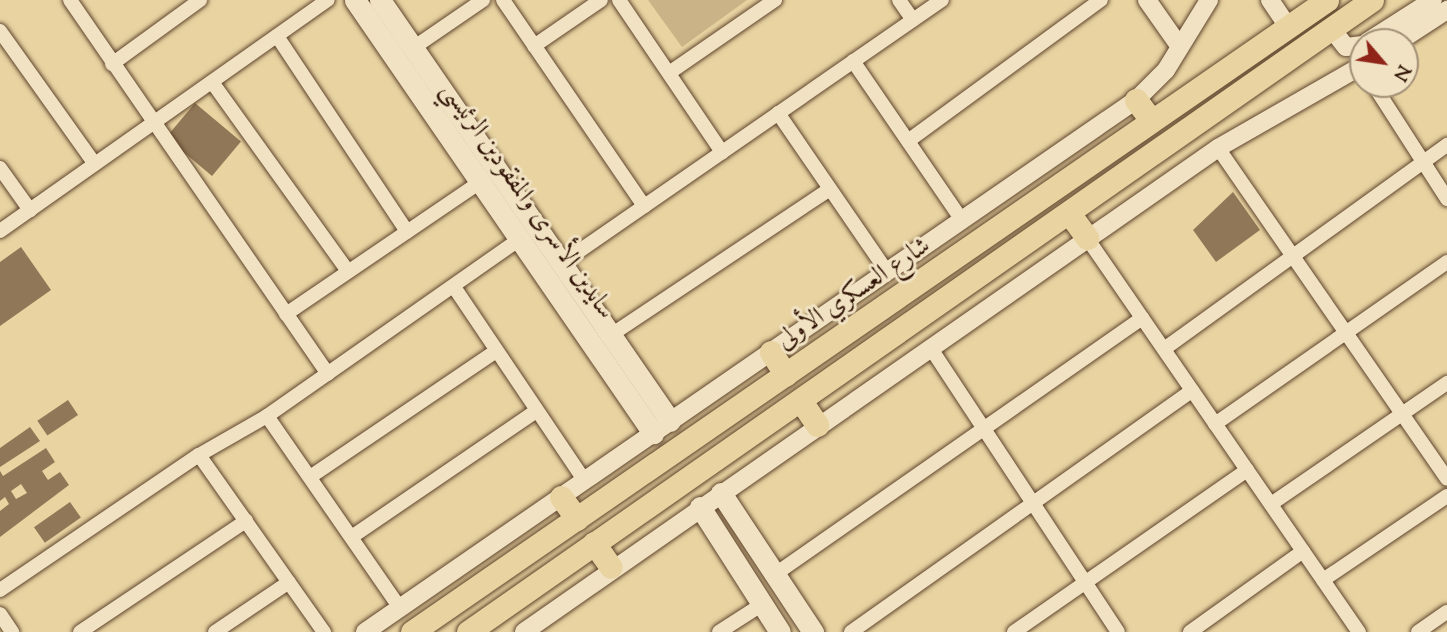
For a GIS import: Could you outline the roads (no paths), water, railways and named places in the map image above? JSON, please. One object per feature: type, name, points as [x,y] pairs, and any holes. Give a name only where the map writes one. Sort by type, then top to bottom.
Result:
[{"type":"main road","name":"سايدين الأسرى والمفقودين الرئيسي","points":[[355,0],[520,239],[662,427]]},
{"type":"main road","points":[[380,0],[611,335],[662,427]]},
{"type":"main road","name":"شارع العسكري الأولى","points":[[412,632],[1327,0]]},
{"type":"main road","points":[[468,632],[1372,0]]},
{"type":"main road","points":[[1136,100],[1151,120]]},
{"type":"main road","points":[[1069,213],[1087,237]]},
{"type":"main road","points":[[771,352],[786,375]]},
{"type":"main road","points":[[801,401],[817,425]]},
{"type":"main road","points":[[690,441],[706,466]]},
{"type":"main road","points":[[667,458],[683,482]]},
{"type":"main road","points":[[721,493],[813,632]]},
{"type":"main road","points":[[561,497],[577,519]]},
{"type":"main road","points":[[700,507],[780,632]]},
{"type":"main road","points":[[594,543],[611,567]]},
{"type":"main road","points":[[739,569],[762,556]]},
{"type":"street","points":[[70,0],[152,124],[328,374]]},
{"type":"street","points":[[112,64],[200,0]]},
{"type":"street","points":[[0,231],[328,0]]},
{"type":"street","points":[[413,48],[483,0]]},
{"type":"street","points":[[503,0],[644,206]]},
{"type":"street","points":[[534,46],[601,0]]},
{"type":"street","points":[[619,0],[722,152]]},
{"type":"street","points":[[668,73],[775,0]]},
{"type":"street","points":[[899,0],[913,20]]},
{"type":"street","points":[[562,263],[942,0]]},
{"type":"street","points":[[908,141],[1101,0]]},
{"type":"street","points":[[1147,0],[1180,47]]},
{"type":"street","points":[[365,632],[1136,100],[1157,81],[1209,0]]},
{"type":"street","points":[[1270,0],[1288,27]]},
{"type":"street","points":[[1389,28],[1433,0]]},
{"type":"street","points":[[1419,28],[1447,10]]},
{"type":"street","points":[[1331,28],[1346,47],[1349,46]]},
{"type":"street","points":[[277,36],[407,232]]},
{"type":"street","points":[[2,38],[95,164]]},
{"type":"street","points":[[853,61],[961,219]]},
{"type":"street","points":[[526,631],[611,567],[1218,148],[1349,73]]},
{"type":"street","points":[[212,82],[348,271]]},
{"type":"street","points":[[1382,98],[1447,199]]},
{"type":"street","points":[[778,113],[886,271]]},
{"type":"street","points":[[1164,349],[1295,258],[1447,145]]},
{"type":"street","points":[[1218,148],[1348,331],[1447,479]]},
{"type":"street","points":[[0,168],[30,210]]},
{"type":"street","points":[[285,314],[480,182]]},
{"type":"street","points":[[611,335],[830,189]]},
{"type":"street","points":[[1087,237],[1359,632]]},
{"type":"street","points":[[0,590],[199,455],[267,416],[520,239]]},
{"type":"street","points":[[1215,424],[1447,262]]},
{"type":"street","points":[[454,287],[584,481]]},
{"type":"street","points":[[774,575],[1142,318]]},
{"type":"street","points":[[930,347],[1118,632]]},
{"type":"street","points":[[310,477],[496,352]]},
{"type":"street","points":[[1270,504],[1447,383]]},
{"type":"street","points":[[851,632],[1192,391]]},
{"type":"street","points":[[353,536],[536,411]]},
{"type":"street","points":[[267,416],[353,536],[400,608]]},
{"type":"street","points":[[199,455],[324,632]]},
{"type":"street","points":[[1014,632],[1087,585],[1247,470]]},
{"type":"street","points":[[1323,580],[1447,496]]},
{"type":"street","points":[[80,632],[246,521]]},
{"type":"street","points":[[1190,632],[1303,551]]},
{"type":"street","points":[[215,632],[289,582]]},
{"type":"street","points":[[719,632],[761,605]]},
{"type":"street","points":[[1418,632],[1447,612]]},
{"type":"street","points":[[0,614],[12,632]]}]
